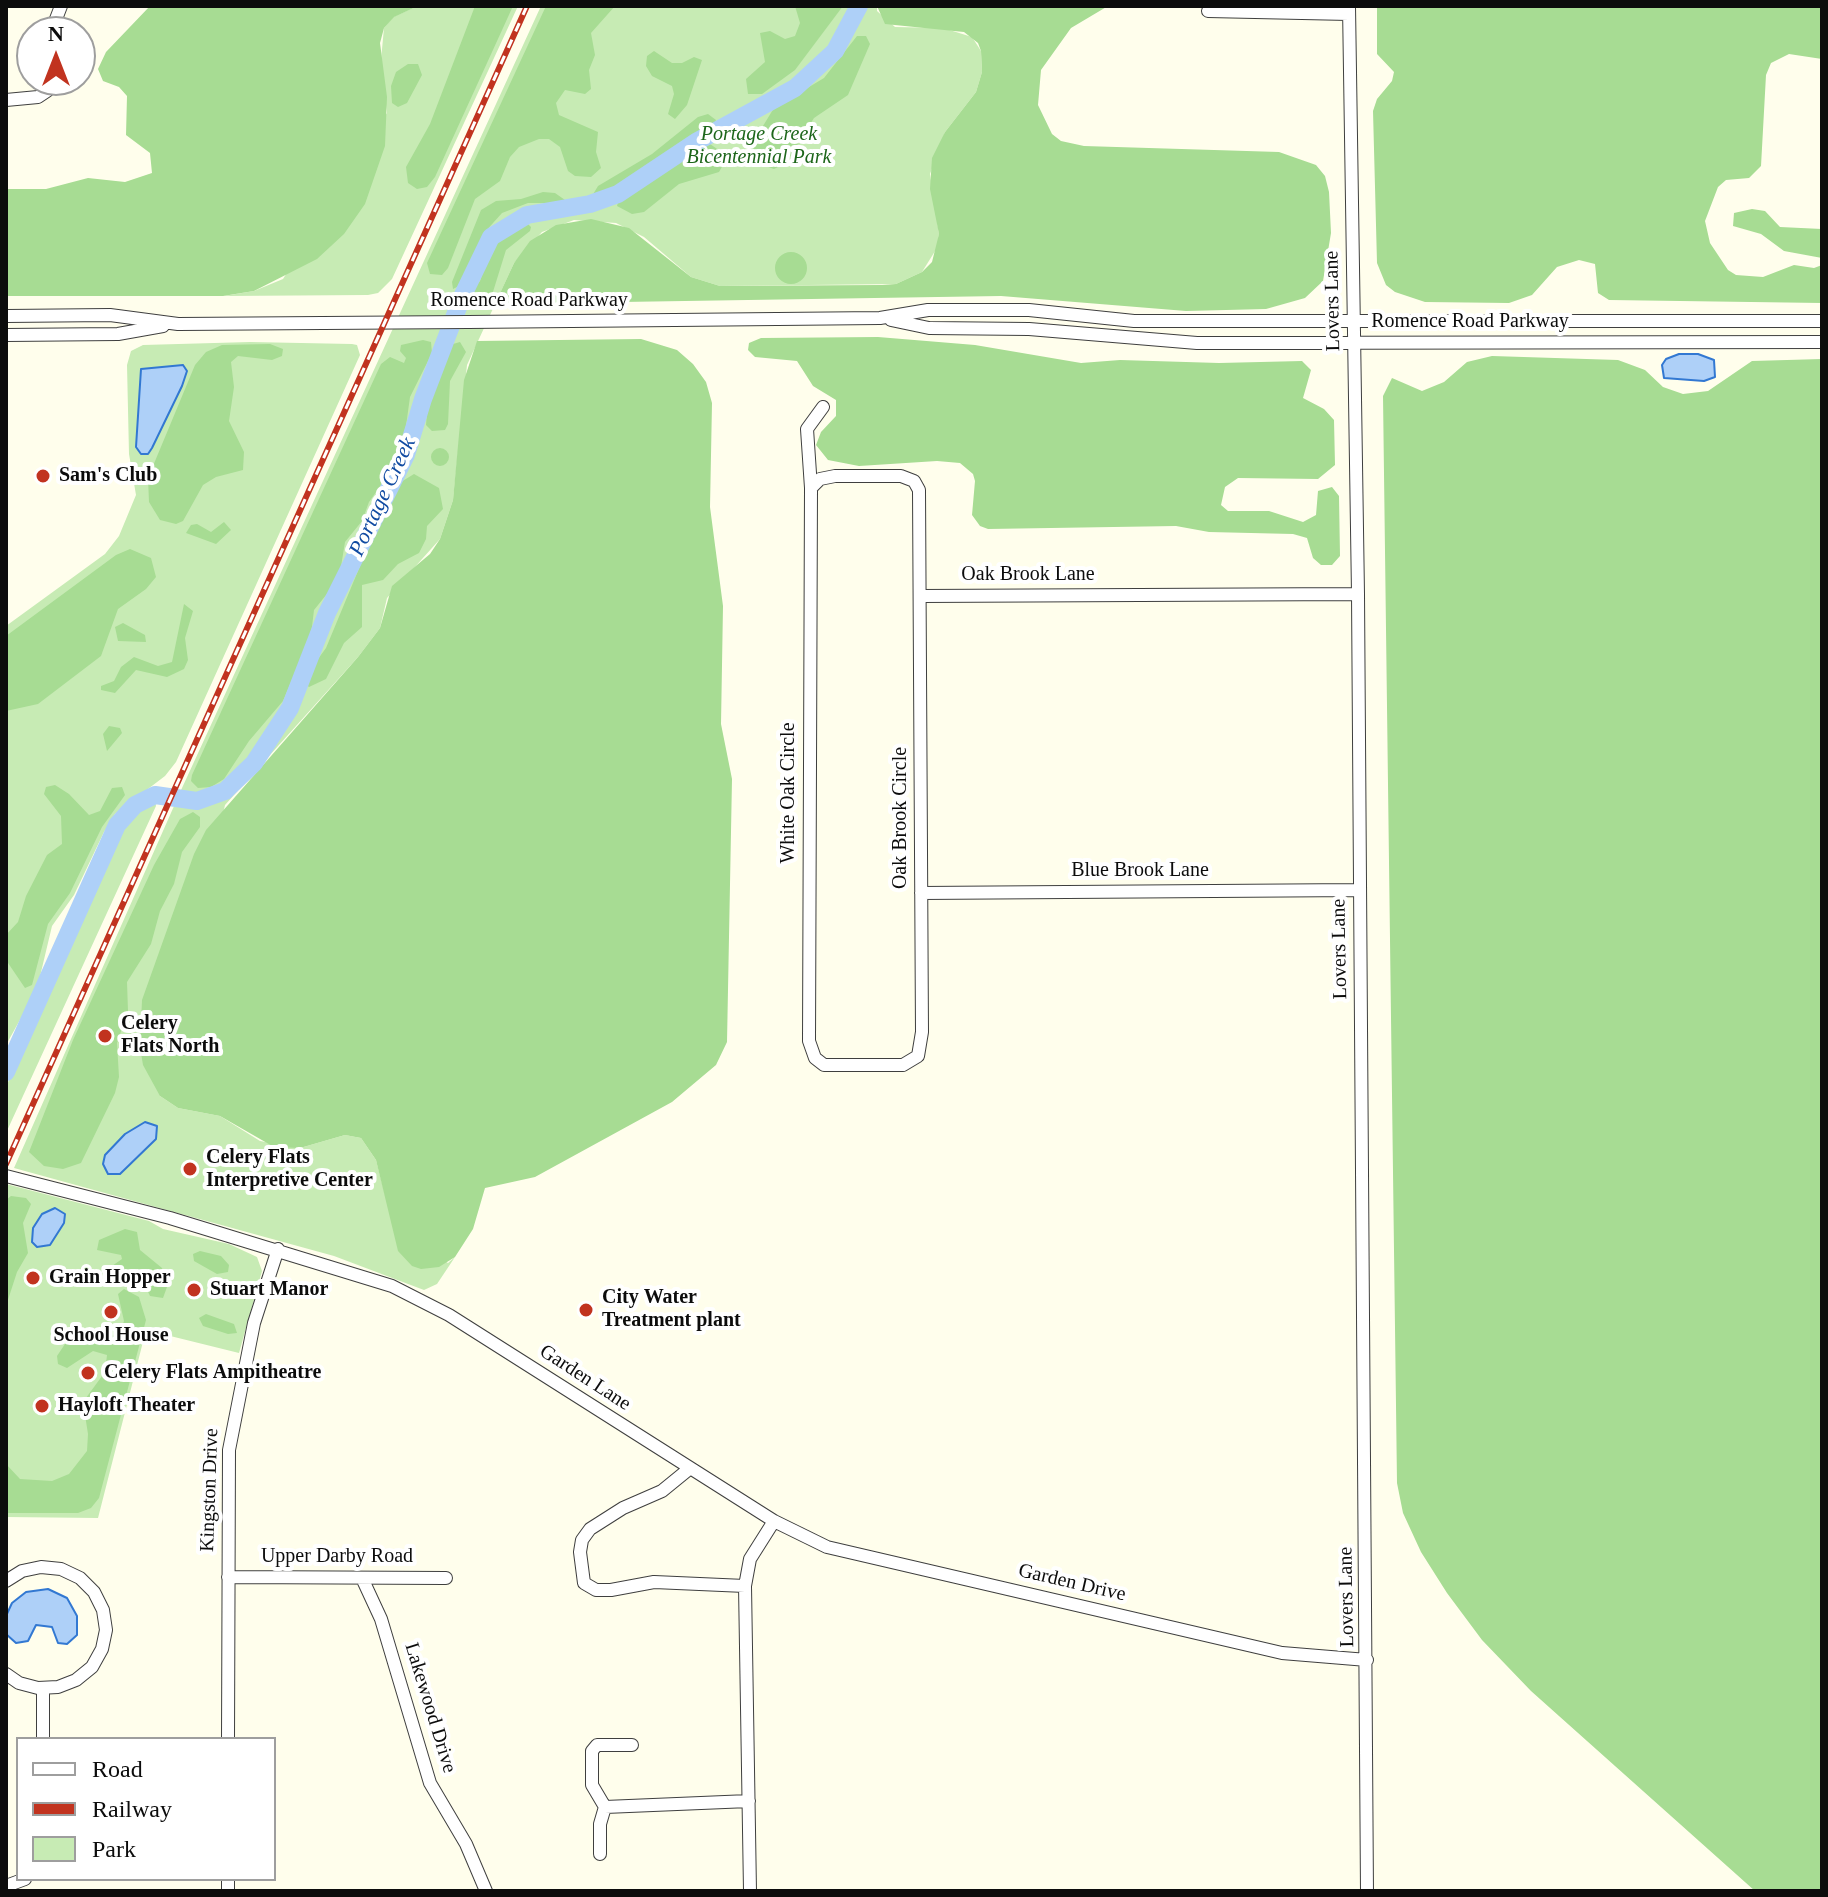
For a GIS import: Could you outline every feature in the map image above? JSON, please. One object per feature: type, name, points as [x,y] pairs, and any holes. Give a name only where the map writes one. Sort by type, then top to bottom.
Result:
[{"type":"street","points":[[1208,11],[1349,10]]},
{"type":"street","name":"Lovers Lane","points":[[1349,10],[1358,594],[1367,1891]]},
{"type":"street","points":[[6,100],[36,96]]},
{"type":"street","name":"Romence Road Parkway","points":[[6,316],[110,315],[178,324],[880,318],[928,310],[1029,310],[1134,321],[1822,321]]},
{"type":"street","name":"Romence Road Parkway","points":[[880,318],[929,328],[1029,329],[1175,342],[1822,342]]},
{"type":"street","name":"Romence Road Parkway","points":[[6,335],[118,334],[178,324]]},
{"type":"street","name":"White Oak Circle","points":[[823,407],[807,429],[811,488],[810,1047],[819,1062],[831,1066],[903,1065],[918,1056],[922,1041]]},
{"type":"street","points":[[811,488],[820,479],[835,476],[901,476],[914,481],[919,494],[921,596]]},
{"type":"street","name":"Oak Brook Lane","points":[[921,596],[1358,594]]},
{"type":"street","name":"Oak Brook Circle","points":[[921,596],[922,1041]]},
{"type":"street","name":"Blue Brook Lane","points":[[921,893],[1359,890]]},
{"type":"street","name":"Garden Lane","points":[[6,1176],[355,1272],[434,1307],[774,1521]]},
{"type":"street","name":"Kingston Drive","points":[[228,1737],[232,1421],[254,1323],[278,1249]]},
{"type":"street","points":[[689,1469],[662,1491],[623,1508],[590,1529],[582,1540],[580,1552],[584,1583],[596,1590],[654,1582],[745,1586]]},
{"type":"street","points":[[750,1891],[745,1586],[750,1559],[774,1521]]},
{"type":"street","name":"Garden Drive","points":[[774,1521],[827,1547],[882,1562],[1282,1653],[1367,1660]]},
{"type":"street","points":[[6,1581],[22,1571],[41,1567],[61,1569],[80,1578],[93,1591],[103,1610],[104,1640],[92,1667],[76,1680],[43,1688],[19,1683],[6,1674]]},
{"type":"street","name":"Upper Darby Road","points":[[228,1577],[446,1578]]},
{"type":"street","name":"Lakewood Drive","points":[[362,1578],[384,1627],[427,1775],[466,1844],[486,1891]]},
{"type":"street","points":[[43,1688],[43,1737]]},
{"type":"street","points":[[600,1854],[600,1824],[605,1807],[592,1785],[592,1751],[597,1745],[632,1745]]},
{"type":"street","points":[[605,1807],[749,1801]]},
{"type":"street","points":[[6,1886],[26,1884]]},
{"type":"green space","points":[[150,6],[418,6],[394,17],[384,28],[380,43],[387,97],[385,146],[365,204],[344,234],[317,259],[254,291],[223,296],[6,296],[6,189],[46,189],[88,178],[125,182],[152,173],[150,153],[126,135],[127,96],[119,87],[103,81],[98,69],[106,52]]},
{"type":"green space","points":[[418,6],[518,6],[392,279],[378,293],[368,295],[224,296],[254,291],[283,279],[387,113],[381,60],[384,28],[393,17]]},
{"type":"green space","points":[[475,6],[513,6],[435,177],[427,187],[417,189],[408,183],[406,167],[430,124]]},
{"type":"green space","name":"Portage Creek Bicentennial Park","points":[[541,6],[877,6],[877,11],[895,27],[943,28],[972,37],[981,51],[982,72],[976,92],[945,132],[930,174],[939,234],[937,248],[922,272],[896,284],[720,286],[691,277],[644,237],[616,223],[574,220],[542,232],[514,263],[467,365],[453,500],[440,539],[387,598],[380,628],[358,657],[225,805],[160,1096],[178,1108],[220,1116],[260,1141],[300,1148],[345,1135],[361,1138],[376,1160],[394,1229],[448,1263],[455,1257],[437,1284],[424,1290],[334,1256],[14,1168],[182,788]]},
{"type":"green space","points":[[546,6],[615,6],[591,33],[595,55],[589,70],[591,89],[585,94],[565,90],[556,103],[559,115],[598,132],[596,152],[601,168],[591,177],[575,176],[568,171],[560,147],[549,139],[539,139],[519,147],[510,157],[500,181],[475,199],[448,268],[442,275],[430,274],[427,263]]},
{"type":"green space","points":[[795,6],[843,6],[795,70],[762,94],[748,94],[746,79],[765,62],[760,33],[770,31],[785,39],[795,36],[800,23]]},
{"type":"green space","points":[[877,6],[1108,6],[1071,28],[1041,70],[1038,105],[1052,134],[1061,141],[1084,146],[1279,152],[1316,165],[1325,176],[1329,192],[1331,233],[1323,281],[1305,298],[1266,309],[1186,311],[1001,296],[495,304],[514,263],[530,241],[556,225],[591,219],[629,228],[691,277],[720,286],[882,285],[896,284],[922,272],[932,262],[939,234],[930,189],[932,158],[945,132],[976,92],[982,72],[981,51],[978,43],[964,32],[885,24]]},
{"type":"green space","points":[[1377,6],[1822,6],[1822,59],[1789,54],[1771,63],[1766,75],[1761,166],[1749,178],[1726,180],[1718,187],[1705,221],[1710,243],[1728,270],[1736,275],[1763,277],[1794,265],[1814,268],[1822,265],[1822,303],[1609,300],[1598,293],[1595,264],[1579,260],[1557,267],[1532,295],[1509,303],[1425,302],[1395,292],[1386,285],[1377,263],[1373,111],[1377,99],[1392,81],[1394,72],[1377,54]]},
{"type":"green space","points":[[857,36],[866,36],[870,44],[848,95],[814,118],[786,163],[774,169],[757,163],[753,152],[755,139],[774,108],[824,78]]},
{"type":"green space","points":[[654,51],[672,63],[682,63],[694,57],[702,60],[687,105],[675,119],[668,114],[674,94],[672,86],[652,76],[646,66],[647,56]]},
{"type":"green space","points":[[408,64],[418,64],[422,75],[407,103],[398,107],[392,103],[391,86],[396,72]]},
{"type":"green space","points":[[708,114],[716,120],[711,130],[671,150],[624,184],[592,196],[598,186],[652,154],[698,117]]},
{"type":"green space","points":[[710,144],[723,153],[723,165],[719,172],[679,184],[644,212],[632,214],[617,206],[619,199],[668,164]]},
{"type":"green space","points":[[543,192],[555,193],[565,200],[561,203],[528,203],[502,213],[484,233],[459,286],[453,289],[452,282],[481,210],[496,201],[521,199]]},
{"type":"green space","points":[[1752,209],[1765,211],[1780,227],[1822,229],[1822,258],[1784,251],[1761,234],[1733,226],[1734,213]]},
{"type":"green space","points":[[526,222],[531,227],[530,231],[506,250],[492,295],[482,302],[474,302],[470,293],[480,281],[490,251],[514,226]]},
{"type":"green space","points":[[791,252],[802,257],[807,268],[802,279],[791,284],[780,279],[775,268],[780,257]]},
{"type":"green space","points":[[878,337],[975,345],[1081,363],[1120,360],[1219,363],[1302,361],[1311,370],[1303,398],[1324,409],[1334,420],[1335,465],[1318,479],[1238,478],[1225,487],[1221,505],[1228,511],[1269,511],[1303,522],[1316,515],[1318,491],[1332,487],[1339,496],[1340,556],[1332,565],[1321,565],[1313,558],[1307,538],[1293,534],[1209,532],[1176,526],[988,529],[980,526],[972,515],[975,481],[973,474],[960,463],[937,461],[859,466],[828,460],[816,445],[821,432],[836,416],[836,400],[813,386],[797,361],[755,357],[748,350],[749,343],[761,338]]},
{"type":"green space","points":[[641,339],[677,350],[693,364],[706,382],[712,403],[710,507],[723,606],[721,724],[732,779],[727,1042],[716,1065],[672,1102],[535,1177],[485,1188],[473,1229],[455,1257],[439,1267],[421,1269],[412,1266],[398,1251],[376,1160],[361,1138],[345,1135],[300,1148],[274,1147],[220,1116],[178,1108],[160,1096],[143,1065],[140,1047],[142,1000],[194,854],[206,830],[358,657],[380,628],[392,586],[430,554],[440,539],[453,500],[464,380],[477,341]]},
{"type":"green space","points":[[423,340],[431,342],[432,353],[410,397],[406,426],[391,471],[369,502],[362,521],[345,542],[339,579],[314,610],[311,635],[283,701],[249,741],[224,779],[211,787],[198,788],[191,781],[192,775],[381,364],[390,357],[404,363],[406,358],[400,351],[401,345]]},
{"type":"green space","points":[[250,342],[352,344],[357,345],[360,355],[176,762],[165,776],[115,814],[104,832],[74,895],[52,926],[37,989],[6,1045],[6,626],[105,554],[119,536],[136,495],[129,454],[127,365],[131,351],[143,345]]},
{"type":"green space","points":[[460,342],[466,352],[450,381],[448,424],[445,430],[432,431],[426,425],[427,413],[448,353],[453,344]]},
{"type":"green space","points":[[270,344],[283,349],[282,356],[272,360],[238,356],[231,362],[234,387],[229,421],[244,452],[243,470],[216,477],[203,485],[183,521],[176,524],[160,520],[149,502],[148,478],[195,365],[206,352],[222,345]]},
{"type":"green space","points":[[1492,356],[1618,360],[1645,370],[1663,387],[1683,394],[1708,391],[1752,361],[1822,359],[1822,1891],[1755,1891],[1531,1691],[1482,1640],[1447,1593],[1421,1552],[1403,1513],[1397,1483],[1383,396],[1392,378],[1422,391],[1444,382],[1467,362]]},
{"type":"green space","points":[[436,448],[444,448],[449,457],[447,464],[436,466],[431,461],[431,453]]},
{"type":"green space","points":[[414,474],[439,488],[443,509],[427,526],[426,539],[419,553],[398,564],[383,580],[362,585],[362,627],[344,643],[326,679],[309,687],[306,684],[310,670],[326,648],[370,542],[401,482]]},
{"type":"green space","points":[[224,522],[231,530],[216,544],[186,533],[191,525],[197,524],[211,532]]},
{"type":"green space","points":[[130,549],[151,558],[156,577],[146,589],[118,609],[101,656],[38,704],[6,711],[6,636],[116,555]]},
{"type":"green space","points":[[184,604],[193,611],[185,638],[188,660],[184,669],[167,677],[136,670],[115,693],[101,690],[101,686],[114,681],[121,667],[134,657],[158,666],[172,662]]},
{"type":"green space","points":[[123,623],[145,635],[146,642],[118,641],[115,627]]},
{"type":"green space","points":[[109,726],[120,728],[122,733],[107,751],[103,734]]},
{"type":"green space","points":[[55,785],[69,794],[89,815],[100,811],[112,788],[122,787],[125,795],[102,827],[70,893],[48,924],[32,985],[25,988],[6,960],[6,935],[18,922],[26,896],[47,855],[62,844],[61,816],[44,794],[46,787]]},
{"type":"green space","points":[[155,800],[156,806],[6,1133],[6,1087],[67,941],[81,918],[115,840],[134,812]]},
{"type":"green space","points":[[193,812],[200,817],[200,827],[182,852],[174,884],[160,911],[151,944],[127,982],[128,1011],[117,1043],[119,1077],[115,1093],[81,1163],[63,1169],[44,1166],[29,1152],[73,1040],[154,865],[180,819]]},
{"type":"green space","points":[[6,1184],[149,1221],[163,1229],[229,1244],[257,1257],[262,1271],[239,1353],[146,1330],[98,1518],[6,1517]]},
{"type":"green space","points":[[11,1196],[26,1198],[31,1204],[23,1223],[28,1253],[17,1272],[6,1306],[6,1200]]},
{"type":"green space","points":[[125,1229],[137,1232],[140,1250],[162,1268],[167,1287],[163,1298],[150,1296],[142,1279],[114,1276],[112,1266],[122,1259],[121,1255],[97,1250],[99,1240]]},
{"type":"green space","points":[[200,1251],[221,1256],[229,1265],[228,1272],[217,1274],[194,1261],[193,1254]]},
{"type":"green space","points":[[124,1289],[139,1297],[146,1320],[99,1498],[91,1508],[78,1513],[6,1513],[6,1464],[20,1479],[52,1481],[69,1474],[87,1451],[83,1402],[105,1372],[107,1355],[93,1351],[67,1368],[58,1364],[57,1356],[73,1332],[102,1338],[120,1333],[124,1321],[118,1294]]},
{"type":"green space","points":[[206,1314],[234,1324],[237,1333],[228,1334],[203,1326],[199,1318]]},
{"type":"water","points":[[1679,354],[1698,354],[1714,360],[1715,377],[1704,381],[1664,378],[1662,365],[1666,359]]},
{"type":"water","points":[[183,365],[187,371],[182,386],[152,448],[148,454],[141,454],[136,447],[141,369]]},
{"type":"water","points":[[145,1122],[157,1126],[156,1139],[120,1174],[108,1174],[103,1164],[105,1155],[125,1134]]},
{"type":"water","points":[[55,1208],[65,1214],[64,1223],[50,1245],[37,1247],[32,1242],[33,1228],[42,1214]]},
{"type":"water","points":[[48,1589],[67,1598],[77,1616],[77,1635],[67,1644],[58,1643],[52,1627],[36,1625],[28,1641],[16,1643],[6,1634],[6,1616],[12,1603],[26,1592]]},
{"type":"waterway","name":"Portage Creek","points":[[6,1072],[117,825],[135,805],[155,795],[197,801],[225,791],[254,763],[290,708],[327,613],[406,455],[423,399],[462,297],[491,237],[527,215],[590,204],[618,194],[696,142],[795,88],[835,51],[859,6]]},
{"type":"railway","points":[[6,1164],[527,6]]},
{"type":"place","name":"Sam's Club","points":[[43,476]]},
{"type":"place","name":"Celery Flats North","points":[[105,1036]]},
{"type":"place","name":"Celery Flats Interpretive Center","points":[[190,1169]]},
{"type":"place","name":"Grain Hopper","points":[[33,1278]]},
{"type":"place","name":"Stuart Manor","points":[[194,1290]]},
{"type":"place","name":"City Water Treatment plant","points":[[586,1310]]},
{"type":"place","name":"School House","points":[[111,1312]]},
{"type":"place","name":"Celery Flats Ampitheatre","points":[[88,1373]]},
{"type":"place","name":"Hayloft Theater","points":[[42,1406]]}]
